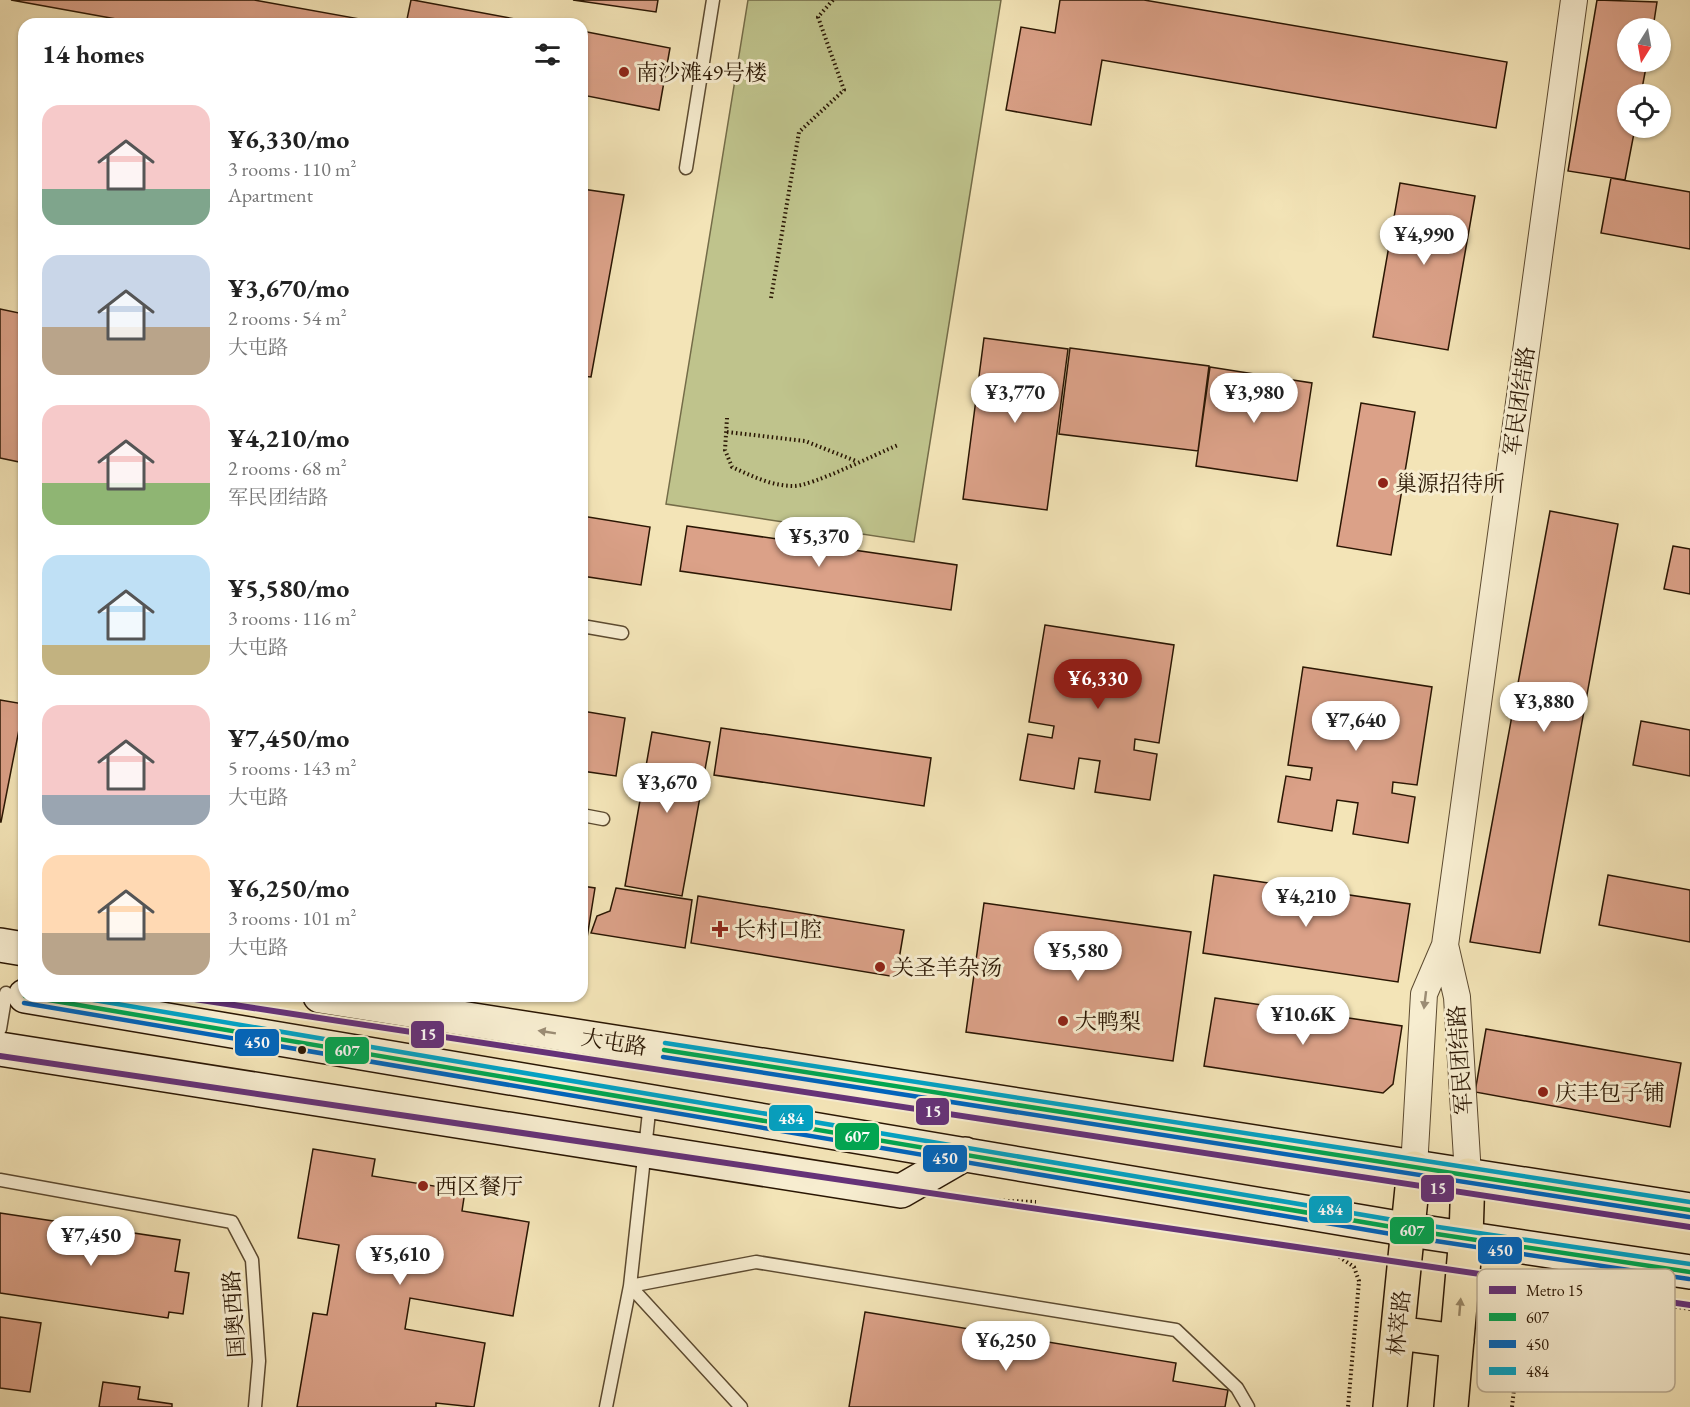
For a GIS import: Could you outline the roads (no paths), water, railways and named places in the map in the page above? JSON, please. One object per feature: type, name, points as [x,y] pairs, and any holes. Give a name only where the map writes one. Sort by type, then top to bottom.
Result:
[{"type":"main road","points":[[0,945],[18,948]]},
{"type":"main road","points":[[62,1002],[1410,1230],[1670,1269]]},
{"type":"main road","name":"大屯路","points":[[372,1002],[1690,1210]]},
{"type":"main road","points":[[0,1049],[901,1191],[965,1154]]},
{"type":"main road","name":"林萃路","points":[[1390,1407],[1410,1230],[1414,1168]]},
{"type":"main road","points":[[1451,1407],[1466,1238],[1468,1175]]},
{"type":"main road","points":[[1675,1270],[1690,1272]]},
{"type":"main road","points":[[1398,1333],[1457,1341]]},
{"type":"street","name":"军民团结路","points":[[1414,1168],[1424,994],[1445,945],[1575,0]]},
{"type":"street","name":"军民团结路","points":[[1445,945],[1456,997],[1468,1175]]},
{"type":"lane","points":[[686,168],[713,0]]},
{"type":"lane","points":[[588,627],[622,633]]},
{"type":"lane","points":[[588,816],[603,819]]},
{"type":"lane","points":[[0,1029],[14,994]]},
{"type":"lane","points":[[606,1407],[630,1286],[651,1101]]},
{"type":"lane","name":"国奥西路","points":[[0,1180],[232,1222],[252,1260],[259,1361],[255,1407]]},
{"type":"lane","points":[[630,1286],[756,1262],[1176,1330],[1238,1388],[1248,1407]]},
{"type":"lane","points":[[630,1286],[741,1407]]},
{"type":"metro line","name":"15","points":[[214,1002],[1690,1227]]},
{"type":"metro line","name":"15","points":[[0,1056],[1477,1274]]},
{"type":"metro line","name":"15","points":[[1675,1303],[1690,1305]]},
{"type":"place","name":"南沙滩49号楼","points":[[624,72]]},
{"type":"place","name":"巢源招待所","points":[[1383,483]]},
{"type":"place","name":"长村口腔","points":[[720,929]]},
{"type":"place","name":"关圣羊杂汤","points":[[880,967]]},
{"type":"place","name":"大鸭梨","points":[[1063,1021]]},
{"type":"place","name":"庆丰包子铺","points":[[1543,1092]]},
{"type":"place","name":"西区餐厅","points":[[423,1186]]}]
